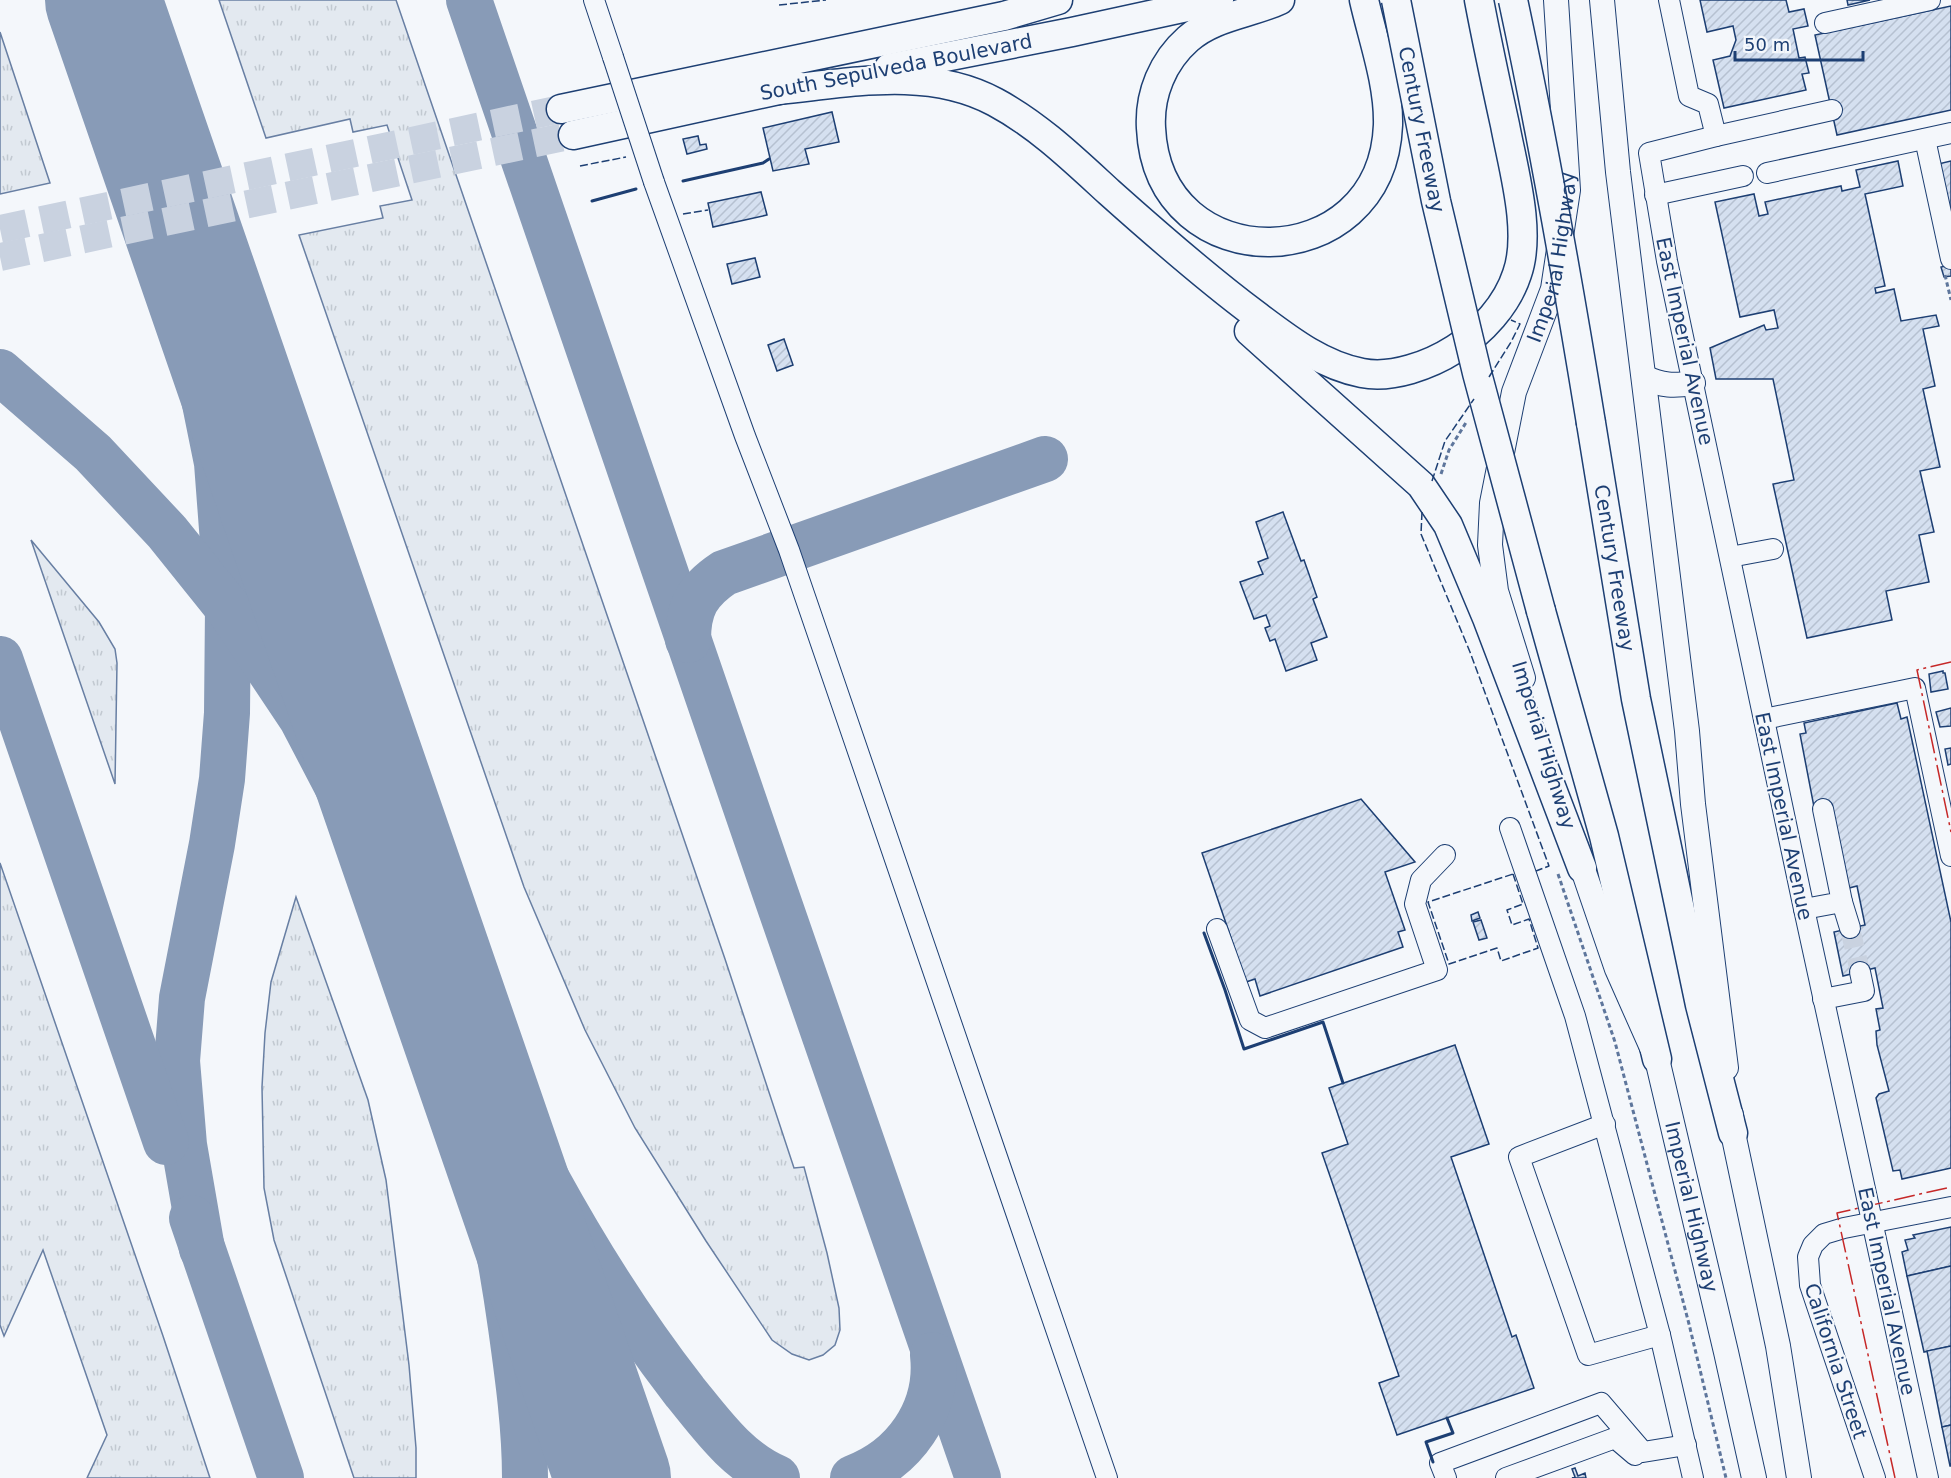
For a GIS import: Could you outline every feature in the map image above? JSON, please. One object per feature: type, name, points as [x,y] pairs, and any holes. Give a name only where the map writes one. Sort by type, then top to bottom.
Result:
[{"type":"highway","points":[[1004,16],[1028,0]]},
{"type":"highway","name":"South Sepulveda Boulevard","points":[[561,108],[1004,16],[1058,0]]},
{"type":"highway","name":"South Sepulveda Boulevard","points":[[573,135],[778,90],[1062,34],[1219,0]]},
{"type":"highway","points":[[1280,0],[1263,8],[1214,22],[1200,30],[1178,49],[1168,62],[1155,92],[1150,121],[1153,147],[1163,178],[1178,201],[1197,219],[1219,232],[1254,242],[1288,241],[1322,230],[1342,217],[1358,202],[1378,171],[1384,152],[1388,115],[1385,89],[1364,0]]},
{"type":"highway","name":"Century Freeway","points":[[1396,0],[1436,201],[1469,338],[1541,611],[1604,836],[1657,1059]]},
{"type":"highway","points":[[778,90],[908,78],[949,84],[994,101],[1041,131],[1150,229],[1245,307],[1296,345],[1332,364],[1364,374],[1391,374],[1451,352],[1469,340],[1500,308],[1518,273],[1523,220],[1479,0]]},
{"type":"highway","name":"Century Freeway","points":[[1513,0],[1545,159],[1592,423],[1636,699],[1700,1005],[1733,1133]]},
{"type":"highway","points":[[1150,229],[1172,260],[1421,485],[1448,525],[1483,609],[1569,869]]},
{"type":"main road","name":"Imperial Highway","points":[[1556,0],[1568,190],[1553,289],[1511,404],[1492,503],[1490,544],[1496,591],[1569,869],[1657,1059],[1754,1478]]},
{"type":"main road","points":[[1602,0],[1613,130],[1687,731],[1692,804],[1719,999],[1733,1133],[1778,1346],[1799,1478]]},
{"type":"main road","points":[[1644,377],[1660,385],[1693,383]]},
{"type":"street","points":[[594,0],[654,182],[745,436],[789,550],[1107,1478]]},
{"type":"street","points":[[1669,0],[1689,96],[1708,104],[1716,136],[1832,110]]},
{"type":"street","points":[[1825,23],[1930,0]]},
{"type":"street","points":[[1767,172],[1951,133]]},
{"type":"street","name":"East Imperial Avenue","points":[[1716,136],[1649,153],[1655,195],[1823,999],[1928,1478]]},
{"type":"street","points":[[1925,139],[1948,268]]},
{"type":"street","points":[[1655,195],[1743,176]]},
{"type":"street","points":[[1730,557],[1773,549]]},
{"type":"street","points":[[1764,719],[1915,688],[1951,856]]},
{"type":"street","points":[[1823,809],[1842,902],[1850,928]]},
{"type":"street","points":[[1510,828],[1575,1016],[1660,1335],[1693,1478]]},
{"type":"street","points":[[1217,929],[1250,1020],[1265,1028],[1437,970],[1415,904],[1421,880],[1445,855]]},
{"type":"street","points":[[1804,909],[1842,902]]},
{"type":"street","points":[[1823,999],[1864,990],[1860,972]]},
{"type":"street","points":[[1605,1124],[1519,1157],[1588,1356],[1660,1335]]},
{"type":"street","name":"California Street","points":[[1875,1478],[1810,1285],[1808,1257],[1813,1245],[1824,1234],[1951,1207]]},
{"type":"street","points":[[1446,1478],[1440,1463],[1601,1403],[1643,1452],[1687,1450]]},
{"type":"street","points":[[1506,1478],[1615,1438],[1645,1463],[1687,1450]]},
{"type":"path","points":[[1948,268],[1951,300]]},
{"type":"path","points":[[1569,869],[1689,1323],[1726,1478]]},
{"type":"green space","points":[[219,0],[396,0],[725,959],[794,1168],[804,1167],[839,1308],[840,1330],[835,1345],[823,1355],[809,1360],[792,1354],[772,1340],[706,1241],[635,1128],[585,1030],[524,887],[299,235],[383,218],[380,206],[412,200],[387,125],[353,132],[350,119],[266,138]]},
{"type":"green space","points":[[0,32],[50,183],[0,194]]},
{"type":"green space","points":[[31,540],[99,622],[115,649],[117,663],[115,784]]},
{"type":"green space","points":[[0,863],[210,1478],[87,1478],[107,1435],[43,1250],[4,1336],[0,1325]]},
{"type":"green space","points":[[296,897],[368,1100],[386,1180],[409,1365],[416,1448],[416,1478],[354,1478],[274,1240],[264,1188],[262,1087],[265,1033],[271,982]]},
{"type":"building","points":[[1700,0],[1786,0],[1789,12],[1804,9],[1808,26],[1793,29],[1799,58],[1805,57],[1809,73],[1802,74],[1806,90],[1724,108],[1713,60],[1730,56],[1736,40],[1733,26],[1707,32]]},
{"type":"building","points":[[1847,0],[1870,0],[1848,5]]},
{"type":"building","points":[[1951,6],[1951,110],[1837,135],[1815,35]]},
{"type":"building","points":[[832,112],[839,142],[805,149],[809,164],[773,171],[763,128]]},
{"type":"building","points":[[698,136],[700,145],[706,144],[707,149],[687,154],[683,139]]},
{"type":"building","points":[[1898,161],[1903,186],[1865,194],[1885,286],[1875,288],[1876,293],[1894,289],[1901,321],[1936,315],[1939,326],[1923,329],[1935,386],[1923,389],[1940,467],[1920,471],[1934,532],[1919,535],[1929,582],[1886,591],[1892,620],[1807,638],[1773,484],[1794,480],[1773,379],[1716,379],[1710,348],[1764,325],[1766,330],[1778,328],[1774,310],[1740,317],[1715,202],[1754,194],[1759,216],[1768,214],[1765,202],[1841,186],[1842,191],[1860,187],[1856,170]]},
{"type":"building","points":[[1951,161],[1951,224],[1938,164]]},
{"type":"building","points":[[761,192],[767,215],[713,227],[708,203]]},
{"type":"building","points":[[755,258],[760,277],[732,284],[727,264]]},
{"type":"building","points":[[1951,265],[1951,276],[1944,277],[1941,267]]},
{"type":"building","points":[[784,339],[793,365],[777,371],[768,345]]},
{"type":"building","points":[[1283,512],[1301,561],[1304,560],[1317,597],[1313,599],[1327,637],[1311,643],[1317,660],[1286,671],[1275,639],[1270,641],[1265,628],[1270,626],[1266,615],[1254,619],[1240,582],[1263,574],[1258,562],[1268,558],[1256,522]]},
{"type":"building","points":[[1943,671],[1948,689],[1931,692],[1929,674]]},
{"type":"building","points":[[1897,703],[1901,719],[1907,717],[1951,922],[1951,1168],[1902,1179],[1900,1170],[1893,1171],[1876,1098],[1879,1094],[1889,1091],[1877,1045],[1876,1031],[1880,1030],[1876,1009],[1883,1008],[1875,968],[1843,976],[1834,932],[1865,925],[1857,886],[1849,888],[1845,868],[1841,868],[1814,807],[1800,734],[1806,733],[1804,723]]},
{"type":"building","points":[[1951,708],[1951,726],[1940,727],[1936,712]]},
{"type":"building","points":[[1951,748],[1951,764],[1948,765],[1945,749]]},
{"type":"building","points":[[1361,799],[1415,862],[1385,872],[1405,930],[1398,932],[1403,947],[1260,996],[1255,979],[1246,982],[1202,853]]},
{"type":"building","points":[[1478,912],[1480,918],[1472,921],[1471,915]]},
{"type":"building","points":[[1481,920],[1487,938],[1479,940],[1473,922]]},
{"type":"building","points":[[1455,1045],[1489,1144],[1451,1157],[1512,1337],[1516,1335],[1534,1388],[1397,1435],[1379,1383],[1399,1376],[1322,1153],[1348,1144],[1329,1088]]},
{"type":"building","points":[[1951,1227],[1951,1266],[1907,1276],[1902,1252],[1908,1250],[1905,1240],[1915,1238],[1913,1235]]},
{"type":"building","points":[[1951,1266],[1951,1346],[1924,1352],[1907,1276]]},
{"type":"building","points":[[1951,1346],[1951,1425],[1942,1427],[1927,1351]]},
{"type":"building","points":[[1951,1425],[1951,1466],[1950,1466],[1942,1427]]},
{"type":"building","points":[[1575,1468],[1578,1476],[1585,1473],[1586,1478],[1572,1478],[1575,1477],[1572,1469]]},
{"type":"taxiway","points":[[469,0],[978,1478]]},
{"type":"taxiway","points":[[152,142],[217,463],[228,608],[227,713],[222,779],[212,844],[182,998],[177,1061],[184,1145],[202,1249]]},
{"type":"taxiway","points":[[0,372],[93,453],[167,532],[228,608],[302,719],[361,832],[424,966],[482,1100]]},
{"type":"taxiway","points":[[688,640],[692,609],[696,601],[707,587],[724,573],[1045,459]]},
{"type":"taxiway","points":[[0,659],[166,1142]]},
{"type":"taxiway","points":[[484,1055],[551,1187],[575,1229],[655,1353],[726,1441],[750,1462],[777,1478]]},
{"type":"taxiway","points":[[459,1071],[475,1135],[501,1263],[521,1402],[525,1478]]},
{"type":"taxiway","points":[[192,1218],[281,1478]]},
{"type":"taxiway","points":[[853,1478],[888,1459],[914,1430],[924,1414],[930,1395],[933,1355]]},
{"type":"runway","points":[[103,0],[613,1478]]},
{"type":"tunnel","points":[[0,229],[561,109]]},
{"type":"tunnel","points":[[0,257],[573,135]]},
{"type":"tunnel","points":[[1850,928],[1860,972]]},
{"type":"fence","points":[[779,5],[826,0]]},
{"type":"fence","points":[[580,166],[626,157]]},
{"type":"fence","points":[[683,214],[708,210]]},
{"type":"fence","points":[[1489,377],[1520,324],[1511,320]]},
{"type":"fence","points":[[1432,481],[1445,441],[1474,399]]},
{"type":"fence","points":[[1422,512],[1421,534],[1470,652],[1549,866],[1536,871]]},
{"type":"fence","points":[[1513,874],[1523,904],[1507,910],[1512,925],[1529,919],[1538,948],[1501,961],[1497,948],[1449,964],[1428,902],[1513,874]]},
{"type":"wall","points":[[683,181],[763,163],[769,159]]},
{"type":"wall","points":[[592,201],[636,189]]},
{"type":"wall","points":[[1204,933],[1244,1049],[1323,1022],[1343,1083]]},
{"type":"wall","points":[[1433,1462],[1426,1442],[1453,1433],[1447,1418]]},
{"type":"power","points":[[1951,662],[1917,670],[1951,832]]},
{"type":"power","points":[[1895,1478],[1837,1213],[1951,1187]]}]
